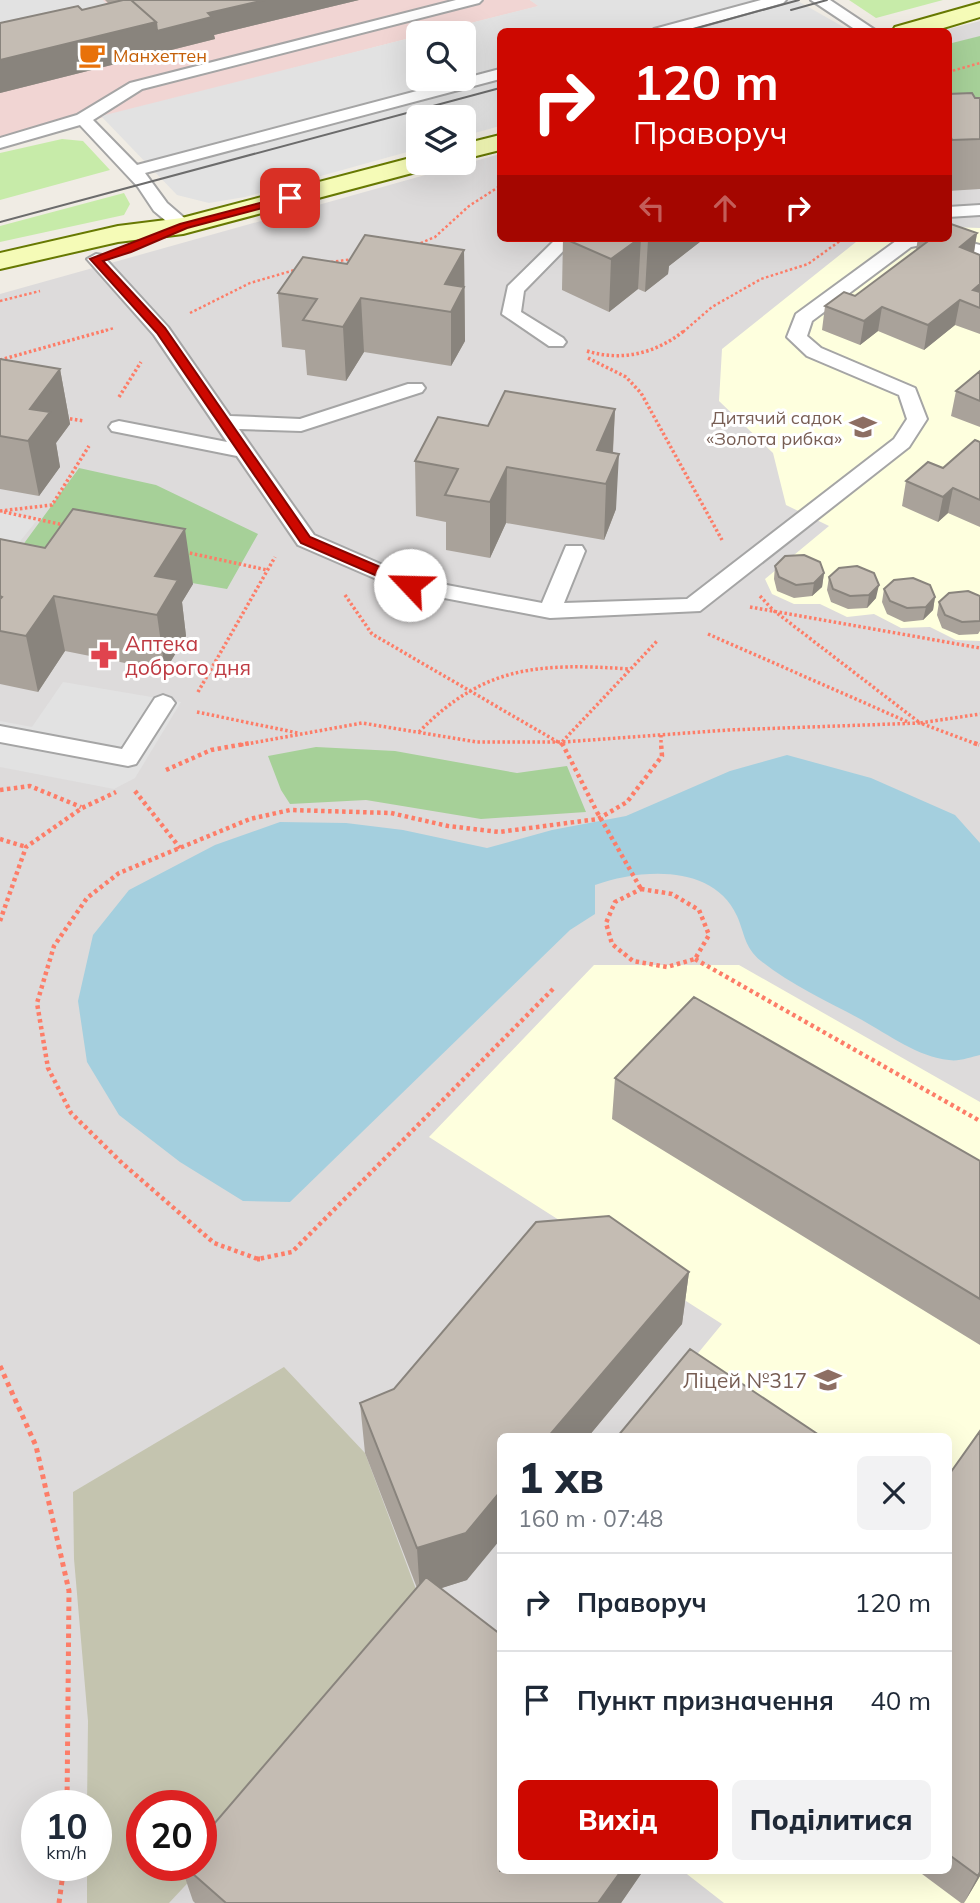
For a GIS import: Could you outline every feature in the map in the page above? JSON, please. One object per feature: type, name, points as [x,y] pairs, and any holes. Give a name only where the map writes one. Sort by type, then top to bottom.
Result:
[{"type":"main road","points":[[917,28],[980,10]]},
{"type":"main road","points":[[476,149],[497,143]]},
{"type":"main road","points":[[0,261],[118,234],[183,226],[406,167]]},
{"type":"main road","points":[[0,284],[127,250],[183,226]]},
{"type":"lane","points":[[0,143],[83,119],[136,86],[474,0]]},
{"type":"lane","points":[[675,28],[778,0]]},
{"type":"lane","points":[[819,0],[864,28]]},
{"type":"lane","points":[[134,171],[497,75]]},
{"type":"lane","points":[[83,119],[134,171],[160,207],[183,226]]},
{"type":"lane","points":[[952,212],[980,210]]},
{"type":"lane","points":[[556,342],[511,314],[515,290],[563,242]]},
{"type":"lane","points":[[96,259],[155,325],[306,540],[410,585],[550,611],[692,606],[902,443],[917,419],[908,392],[814,352],[797,337],[803,318],[906,242]]},
{"type":"lane","points":[[948,242],[980,250]]},
{"type":"lane","points":[[225,422],[301,425],[415,388]]},
{"type":"lane","points":[[111,426],[245,451]]},
{"type":"lane","points":[[550,611],[575,551]]},
{"type":"lane","points":[[0,734],[128,758],[163,703]]},
{"type":"path","points":[[952,71],[980,63]]},
{"type":"path","points":[[413,246],[435,237],[469,206],[497,188]]},
{"type":"path","points":[[556,342],[597,354],[638,355],[668,344],[712,307],[761,279],[808,264],[838,242]]},
{"type":"path","points":[[325,263],[365,258]]},
{"type":"path","points":[[0,360],[155,325],[250,283],[300,268]]},
{"type":"path","points":[[65,525],[0,511],[52,505],[111,426],[155,325]]},
{"type":"path","points":[[64,417],[111,426]]},
{"type":"path","points":[[187,709],[295,523]]},
{"type":"path","points":[[173,549],[267,570]]},
{"type":"path","points":[[343,592],[372,634],[562,742],[641,890]]},
{"type":"path","points":[[562,742],[692,606],[723,603],[772,610],[980,649]]},
{"type":"path","points":[[677,621],[909,723]]},
{"type":"path","points":[[418,732],[437,709],[467,688],[522,669],[579,664],[629,669]]},
{"type":"path","points":[[163,703],[303,733]]},
{"type":"path","points":[[161,772],[211,750],[362,723],[477,742],[562,742],[920,723],[980,714]]},
{"type":"path","points":[[920,723],[980,745]]},
{"type":"path","points":[[553,989],[292,1252],[258,1259],[214,1243],[122,1163],[71,1113],[48,1068],[37,1003],[54,946],[87,898],[119,873],[250,819],[290,810],[391,813],[448,826],[499,832],[598,819],[627,802],[662,755],[662,735]]},
{"type":"path","points":[[131,785],[180,848]]},
{"type":"path","points":[[0,790],[30,786],[82,808]]},
{"type":"path","points":[[1,921],[26,847],[82,808],[119,791]]},
{"type":"path","points":[[0,839],[26,847]]},
{"type":"path","points":[[641,890],[673,894],[699,910],[709,935],[695,959],[667,967],[633,961],[611,944],[606,923],[615,902],[641,890]]},
{"type":"path","points":[[695,959],[980,1121]]},
{"type":"path","points":[[0,1367],[36,1446],[69,1591],[67,1790]]},
{"type":"path","points":[[59,1903],[62,1881]]},
{"type":"shaded area","points":[[0,0],[530,0],[539,6],[476,22],[406,21],[406,39],[0,144]]},
{"type":"shaded area","points":[[0,0],[103,0],[127,24],[0,52]]},
{"type":"shaded area","points":[[530,0],[796,0],[845,28],[497,28],[497,127],[476,133],[476,105],[406,105],[406,152],[245,197],[209,203],[177,195],[101,116],[406,39],[406,91],[476,91],[476,22],[538,6]]},
{"type":"shaded area","points":[[980,21],[980,1903],[0,1903],[0,294],[425,175],[476,175],[476,161],[497,155],[497,242],[952,242],[952,28]]},
{"type":"shaded area","name":"Дитячий садок «Золота рибка»","points":[[952,227],[980,228],[980,641],[956,640],[930,627],[901,628],[874,614],[847,617],[820,604],[794,604],[772,594],[765,579],[829,526],[786,505],[773,453],[719,401],[722,349],[856,242],[952,242]]},
{"type":"shaded area","points":[[0,511],[38,519],[0,566]]},
{"type":"shaded area","points":[[63,682],[181,702],[135,778],[114,789],[0,767],[0,721],[32,727]]},
{"type":"shaded area","name":"Ліцей №317","points":[[594,965],[739,965],[980,1102],[980,1903],[724,1903],[687,1874],[952,1874],[952,1433],[632,1433],[722,1324],[429,1137]]},
{"type":"shaded area","points":[[284,1367],[365,1453],[429,1624],[217,1851],[217,1790],[126,1790],[126,1881],[190,1881],[169,1903],[87,1903],[87,1881],[112,1881],[112,1790],[87,1790],[88,1721],[74,1559],[73,1492]]},
{"type":"green space","points":[[849,0],[943,0],[876,18]]},
{"type":"green space","points":[[980,36],[980,98],[952,104],[952,43]]},
{"type":"green space","points":[[62,139],[83,141],[110,170],[0,200],[0,153]]},
{"type":"green space","points":[[124,193],[130,204],[124,215],[0,242],[0,226]]},
{"type":"green space","points":[[79,468],[156,485],[258,534],[227,589],[17,553]]},
{"type":"green space","points":[[316,747],[395,751],[517,773],[567,766],[586,812],[481,819],[366,800],[290,804],[281,790],[268,756]]},
{"type":"water","points":[[787,755],[871,778],[955,815],[980,843],[980,1055],[953,1060],[926,1055],[810,993],[755,956],[737,916],[726,899],[711,887],[693,879],[653,874],[595,885],[595,914],[570,930],[290,1202],[243,1201],[180,1162],[119,1115],[87,1062],[78,1001],[93,935],[129,890],[215,845],[280,822],[346,823],[403,830],[487,848],[552,830],[626,816],[730,771]]},
{"type":"building","points":[[131,0],[156,22],[0,60],[0,23],[78,6],[82,10]]},
{"type":"building","points":[[131,0],[265,0],[208,13],[212,17],[157,31],[156,22]]},
{"type":"building","points":[[972,93],[975,98],[980,98],[980,139],[952,140],[952,94]]},
{"type":"building","points":[[952,224],[977,233],[960,247],[980,255],[980,284],[973,290],[980,292],[980,308],[960,300],[928,325],[882,307],[864,321],[825,306],[844,292],[855,296],[927,242],[952,242]]},
{"type":"building","points":[[365,235],[464,250],[445,284],[464,287],[451,312],[361,298],[343,327],[303,320],[317,299],[278,293],[303,257],[347,264]]},
{"type":"building","points":[[572,242],[634,242],[611,259]]},
{"type":"building","points":[[0,359],[60,369],[30,409],[50,412],[28,441],[0,436]]},
{"type":"building","points":[[980,371],[980,401],[956,391]]},
{"type":"building","points":[[505,391],[615,409],[597,450],[619,454],[606,484],[507,467],[490,502],[445,495],[458,469],[415,461],[438,417],[488,426]]},
{"type":"building","points":[[975,440],[980,442],[980,500],[953,488],[943,497],[906,481],[928,462],[943,468]]},
{"type":"building","points":[[73,509],[185,529],[155,576],[178,580],[157,615],[54,596],[26,636],[0,631],[0,539],[45,548]]},
{"type":"building","points":[[804,555],[820,562],[824,573],[814,583],[796,585],[779,577],[775,566],[785,556]]},
{"type":"building","points":[[857,566],[874,573],[879,585],[869,595],[850,596],[833,589],[829,577],[839,568]]},
{"type":"building","points":[[913,578],[930,585],[935,597],[926,607],[907,608],[890,601],[884,589],[894,580]]},
{"type":"building","points":[[968,591],[980,596],[980,621],[962,622],[945,615],[939,602],[949,593]]},
{"type":"building","points":[[694,997],[980,1161],[980,1299],[615,1078]]},
{"type":"building","points":[[609,1216],[689,1272],[551,1433],[497,1433],[497,1496],[466,1533],[417,1548],[360,1403],[394,1389],[536,1222]]},
{"type":"building","points":[[690,1349],[816,1433],[620,1433]]},
{"type":"building","points":[[980,1431],[978,1876],[952,1857],[952,1470]]},
{"type":"building","points":[[426,1577],[497,1632],[497,1874],[619,1874],[598,1903],[226,1903],[201,1881],[217,1881],[217,1820]]},
{"type":"tram line","points":[[697,28],[799,0]]},
{"type":"tram line","points":[[791,10],[827,0]]},
{"type":"tram line","points":[[0,222],[497,89]]},
{"type":"place","name":"Манхеттен","points":[[92,55]]},
{"type":"place","name":"Дитячий садок «Золота рибка»","points":[[863,427]]},
{"type":"place","name":"Аптека доброго дня","points":[[104,655]]},
{"type":"place","name":"Ліцей №317","points":[[828,1380]]},
{"type":"route","points":[[290,198],[183,226],[127,250],[96,259],[161,331],[306,540],[410,585]]}]
